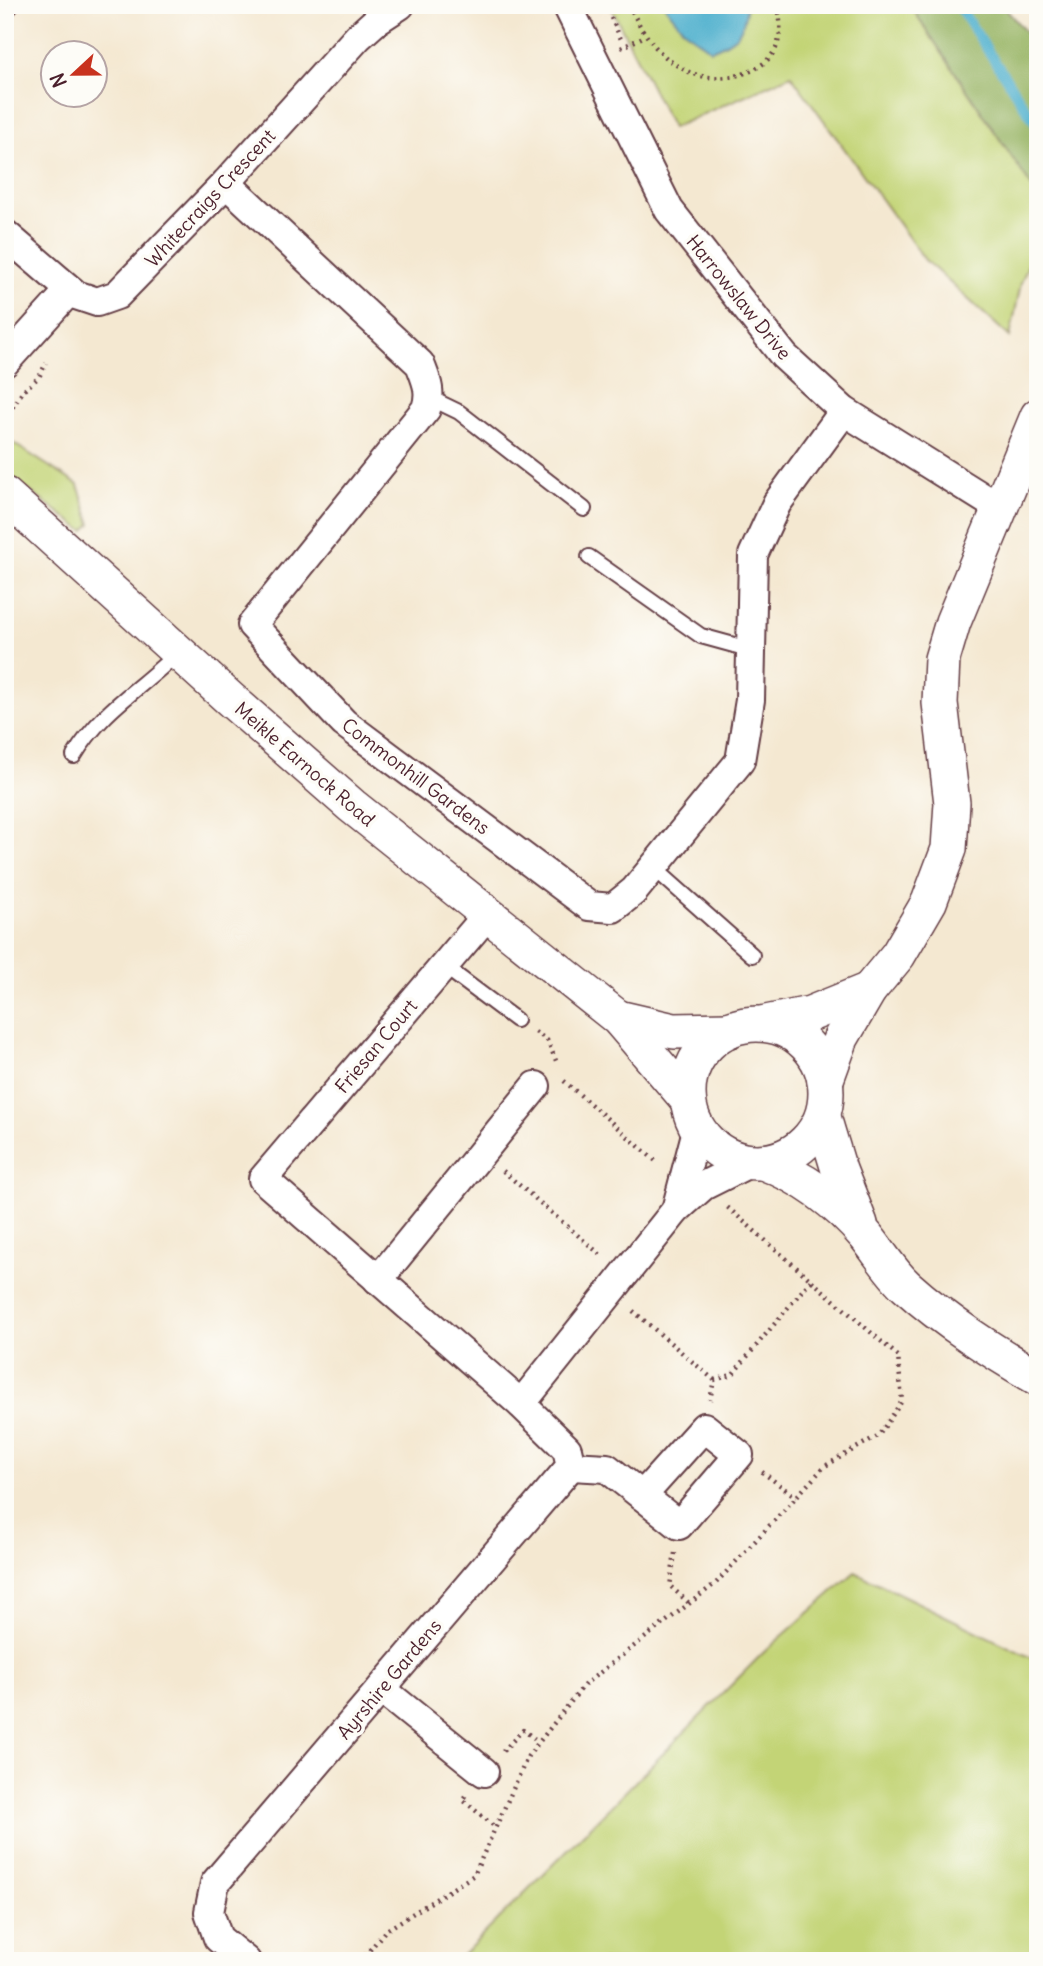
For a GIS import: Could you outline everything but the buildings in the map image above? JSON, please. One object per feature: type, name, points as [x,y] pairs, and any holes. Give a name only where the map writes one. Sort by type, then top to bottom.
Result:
[{"type":"street","name":"Whitecraigs Crescent","points":[[5,234],[84,299],[97,302],[117,295],[226,183],[358,37],[400,5]]},
{"type":"street","name":"Harrowslaw Drive","points":[[567,5],[669,210],[784,356],[844,411],[1001,509]]},
{"type":"street","points":[[226,183],[420,364],[430,398]]},
{"type":"street","points":[[5,362],[70,290]]},
{"type":"street","name":"Commonhill Gardens","points":[[430,398],[426,409],[252,625],[344,723],[589,906],[613,908],[634,891],[740,761],[750,699],[753,555],[777,503],[844,411]]},
{"type":"street","points":[[825,1082],[841,1038],[869,990],[898,955],[929,902],[949,849],[952,803],[940,703],[942,659],[953,622],[1038,416]]},
{"type":"street","name":"Meikle Earnock Road","points":[[5,495],[352,806],[618,1018],[693,1115]]},
{"type":"street","name":"Friesan Court","points":[[378,1280],[263,1179],[488,914]]},
{"type":"street","points":[[676,1210],[693,1115],[691,1069],[708,1043],[734,1027],[766,1024],[810,1014],[869,990]]},
{"type":"street","name":"Meikle Earnock Road","points":[[618,1018],[674,1031],[729,1030]]},
{"type":"street","points":[[766,1024],[795,1034],[817,1057],[827,1086],[823,1117],[851,1206],[864,1234]]},
{"type":"street","points":[[536,1086],[378,1280],[521,1404],[567,1449],[570,1466],[607,1468],[642,1496],[679,1525],[739,1455],[704,1427],[642,1496]]},
{"type":"street","points":[[693,1115],[720,1152],[786,1170],[814,1187],[864,1234],[905,1285],[981,1344],[1038,1378]]},
{"type":"street","points":[[521,1404],[676,1210],[703,1186],[756,1162],[780,1160],[806,1143],[823,1117]]},
{"type":"street","name":"Ayrshire Gardens","points":[[246,1961],[218,1938],[209,1912],[215,1883],[570,1466]]},
{"type":"street","points":[[381,1689],[484,1772]]},
{"type":"lane","points":[[5,12],[12,5]]},
{"type":"lane","points":[[430,398],[458,412],[584,509]]},
{"type":"lane","points":[[589,557],[701,636],[752,650]]},
{"type":"lane","points":[[74,756],[106,714],[178,652]]},
{"type":"lane","points":[[653,867],[752,955]]},
{"type":"lane","points":[[444,966],[516,1020]]},
{"type":"path","points":[[629,5],[645,36],[663,56],[705,78],[717,78],[744,73],[762,64],[775,50],[780,34],[777,5]]},
{"type":"path","points":[[482,1153],[714,1380]]},
{"type":"path","points":[[714,1380],[732,1375],[811,1280]]},
{"type":"path","points":[[704,1427],[714,1380]]},
{"type":"path","points":[[739,1455],[796,1497]]},
{"type":"path","points":[[679,1525],[670,1586],[689,1603]]},
{"type":"green space","points":[[610,5],[910,5],[1038,196],[1038,239],[1021,283],[1010,337],[925,260],[791,75],[672,128]]},
{"type":"green space","points":[[910,5],[1002,5],[1038,46],[1038,196]]},
{"type":"green space","points":[[5,438],[78,485],[91,524],[84,531],[5,473]]},
{"type":"green space","points":[[855,1572],[1038,1661],[1038,1961],[457,1961],[763,1653]]},
{"type":"water","points":[[664,5],[747,5],[741,30],[737,35],[711,50],[684,30]]},
{"type":"waterway","points":[[958,5],[1038,127]]}]
